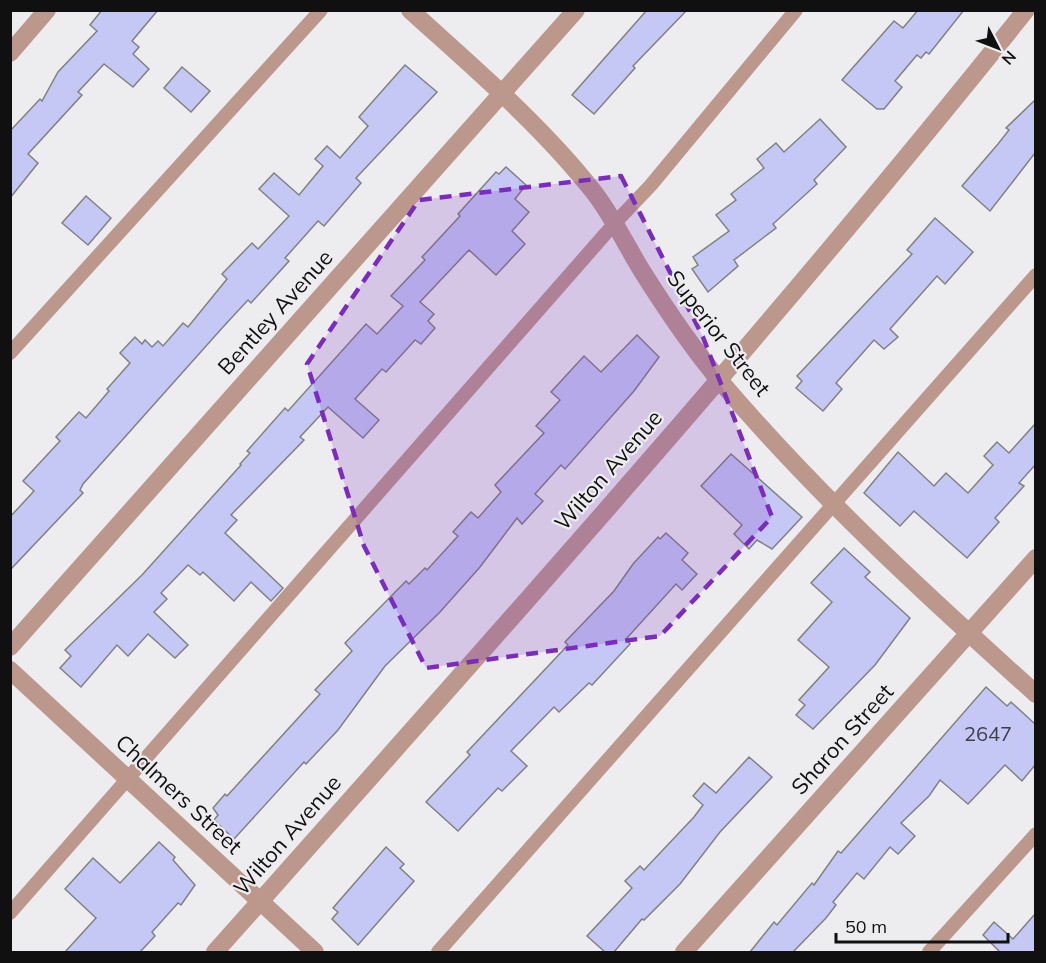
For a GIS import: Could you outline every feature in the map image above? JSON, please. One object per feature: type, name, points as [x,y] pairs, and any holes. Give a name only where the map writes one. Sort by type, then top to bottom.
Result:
[{"type":"street","points":[[10,53],[47,10]]},
{"type":"street","name":"Superior Street","points":[[410,10],[502,93],[568,161],[594,193],[644,274],[719,380],[835,505],[968,634],[1035,694]]},
{"type":"street","name":"Bentley Avenue","points":[[10,647],[576,10]]},
{"type":"street","name":"Wilton Avenue","points":[[214,952],[719,380],[1026,10]]},
{"type":"street","name":"Sharon Street","points":[[684,952],[1035,558]]},
{"type":"street","name":"Chalmers Street","points":[[10,670],[315,952]]},
{"type":"lane","points":[[10,353],[321,10]]},
{"type":"lane","points":[[10,913],[614,224],[651,185],[796,10]]},
{"type":"lane","points":[[438,952],[835,505],[1035,275]]},
{"type":"lane","points":[[929,952],[1035,834]]},
{"type":"highlighted area","points":[[621,176],[703,337],[772,517],[660,636],[426,668],[364,546],[307,364],[419,200]]},
{"type":"building","points":[[102,10],[158,10],[132,41],[139,47],[133,54],[149,69],[133,87],[104,64],[78,92],[82,95],[28,154],[38,163],[10,198],[10,131],[40,99],[42,101],[58,72],[97,31],[90,25]]},
{"type":"building","points":[[647,10],[687,10],[633,66],[635,68],[594,114],[572,95]]},
{"type":"building","points":[[918,10],[964,10],[929,54],[926,52],[921,58],[917,55],[895,81],[902,87],[884,109],[877,109],[842,80],[894,21],[903,28]]},
{"type":"building","points":[[405,65],[437,92],[356,178],[361,183],[324,226],[318,221],[285,258],[289,261],[251,303],[248,300],[223,327],[83,484],[80,490],[83,493],[10,570],[10,517],[34,491],[23,481],[60,441],[56,437],[79,412],[86,418],[109,391],[107,389],[130,363],[120,353],[135,337],[142,344],[145,340],[152,347],[158,341],[163,346],[183,323],[188,327],[227,279],[222,274],[252,243],[258,249],[289,216],[259,189],[274,173],[299,195],[323,166],[315,159],[327,146],[340,158],[368,126],[359,117]]},
{"type":"building","points":[[182,67],[210,91],[191,112],[164,88]]},
{"type":"building","points":[[1035,100],[1035,153],[990,211],[962,186],[1009,130],[1006,128]]},
{"type":"building","points":[[820,119],[846,147],[814,180],[817,184],[773,224],[776,228],[734,260],[738,266],[708,292],[692,269],[698,265],[693,257],[729,231],[716,215],[736,200],[731,194],[764,168],[757,159],[776,143],[784,152]]},
{"type":"building","points":[[506,167],[526,185],[515,199],[529,212],[512,231],[525,244],[496,275],[469,250],[420,302],[434,314],[428,321],[435,328],[421,344],[415,340],[386,372],[382,369],[355,399],[379,420],[363,438],[328,407],[300,437],[304,440],[231,515],[237,520],[225,533],[283,588],[271,601],[251,582],[234,601],[203,572],[200,575],[188,565],[161,593],[167,599],[154,612],[188,645],[175,658],[148,634],[128,656],[117,645],[81,687],[60,668],[71,656],[65,650],[142,575],[241,465],[250,453],[247,451],[285,408],[288,411],[366,324],[377,334],[403,306],[391,296],[425,260],[422,257],[460,216],[458,214],[496,172],[499,174]]},
{"type":"building","points":[[86,196],[111,218],[88,245],[62,223]]},
{"type":"building","points":[[935,218],[973,252],[945,284],[937,276],[890,329],[898,337],[884,349],[874,340],[836,383],[842,389],[823,411],[796,388],[802,381],[797,376],[912,254],[907,250]]},
{"type":"building","points":[[637,335],[659,357],[634,391],[565,469],[561,465],[535,494],[543,501],[522,524],[517,518],[480,567],[440,612],[385,666],[338,730],[306,764],[304,762],[234,839],[214,820],[218,815],[213,808],[225,794],[227,796],[320,694],[315,690],[352,651],[345,643],[406,581],[409,584],[425,568],[427,570],[458,536],[453,532],[471,512],[478,518],[501,492],[495,485],[544,433],[536,426],[560,400],[551,392],[584,356],[601,372]]},
{"type":"building","points":[[1035,424],[1035,465],[1019,483],[1024,486],[995,518],[999,522],[967,558],[914,511],[900,526],[864,493],[898,452],[934,486],[946,473],[968,493],[993,465],[984,456],[997,442],[1009,453]]},
{"type":"building","points":[[731,454],[802,517],[772,549],[757,540],[749,549],[734,534],[742,525],[701,486]]},
{"type":"building","points":[[666,533],[688,553],[682,560],[697,574],[682,590],[676,584],[626,639],[630,644],[592,685],[589,683],[559,712],[554,707],[511,751],[527,766],[502,791],[498,788],[458,831],[426,802],[470,755],[467,752],[568,645],[565,642],[614,591],[633,564],[658,537],[660,539]]},
{"type":"building","points":[[844,548],[870,572],[865,577],[910,618],[875,665],[813,729],[796,715],[805,705],[799,700],[829,667],[798,640],[832,602],[811,583]]},
{"type":"building","points":[[986,687],[1007,706],[1011,702],[1035,724],[1035,765],[1022,781],[1005,765],[968,804],[940,780],[929,796],[901,823],[915,836],[898,854],[890,847],[864,879],[857,873],[833,902],[836,905],[826,918],[793,952],[750,952],[774,922],[777,925],[812,883],[814,885],[838,851],[841,853]]},
{"type":"building","points":[[749,757],[772,777],[720,832],[680,884],[644,920],[642,919],[614,952],[605,952],[587,936],[632,888],[625,881],[640,866],[644,870],[694,817],[703,805],[693,796],[704,783],[716,793]]},
{"type":"building","points":[[159,842],[175,857],[173,860],[195,885],[181,905],[178,903],[152,932],[155,936],[140,952],[65,952],[96,918],[65,889],[93,858],[120,883]]},
{"type":"building","points":[[386,847],[404,864],[400,868],[414,881],[358,945],[332,919],[338,912],[333,908]]},
{"type":"building","points":[[1035,914],[1035,952],[1000,952],[983,935],[994,922],[1013,939]]}]
